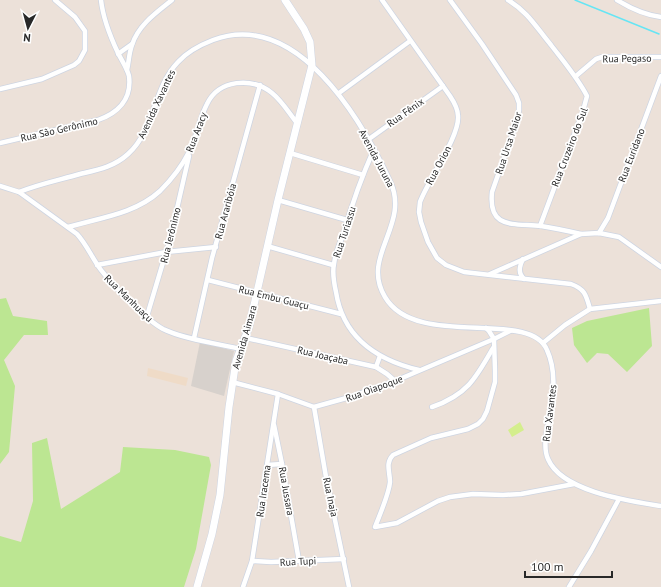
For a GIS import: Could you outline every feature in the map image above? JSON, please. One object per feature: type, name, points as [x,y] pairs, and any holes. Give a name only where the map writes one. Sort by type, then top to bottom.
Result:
[{"type":"main road","points":[[285,0],[304,29],[310,42],[312,65]]},
{"type":"main road","name":"Avenida Aimara","points":[[196,587],[212,534],[220,495],[232,382],[236,361],[246,338],[278,200],[312,65]]},
{"type":"street","points":[[0,89],[42,78],[74,65],[79,61],[85,50],[85,32],[75,17],[55,0]]},
{"type":"street","name":"Rua São Gerônimo","points":[[0,143],[109,116],[118,110],[125,101],[129,77],[104,21],[101,0]]},
{"type":"street","points":[[127,70],[135,36],[146,22],[172,0]]},
{"type":"street","name":"Rua Orion","points":[[382,0],[450,96],[456,107],[458,116],[455,132],[423,193],[420,202],[419,212],[421,222],[428,242],[437,258],[446,265],[464,272],[571,284],[580,287],[586,294],[590,309]]},
{"type":"street","name":"Rua Ursa Maior","points":[[450,0],[509,84],[519,103],[517,121],[492,192],[491,203],[493,213],[507,224],[517,226],[540,226],[581,234]]},
{"type":"street","name":"Rua Cruzeiro do Sul","points":[[508,0],[520,7],[530,17],[576,76],[587,96],[540,226]]},
{"type":"street","points":[[617,0],[631,8],[661,17]]},
{"type":"street","name":"Avenida Xavantes","points":[[19,192],[42,184],[105,168],[117,163],[129,154],[136,146],[142,135],[169,72],[179,60],[207,42],[225,35],[241,34],[258,36],[271,39],[288,48],[312,65]]},
{"type":"street","points":[[339,93],[410,41]]},
{"type":"street","points":[[118,54],[132,44]]},
{"type":"street","name":"Rua Pegaso","points":[[576,76],[596,59],[602,57],[661,57]]},
{"type":"street","name":"Avenida Juruna","points":[[312,65],[339,93],[368,138],[392,184],[396,195],[395,214],[377,268],[377,277],[384,296],[393,309],[406,317],[435,325],[510,331]]},
{"type":"street","name":"Rua Euridano","points":[[599,233],[608,218],[661,76]]},
{"type":"street","name":"Rua Aracy","points":[[68,227],[117,215],[147,201],[160,191],[172,177],[189,152],[201,118],[208,102],[214,94],[223,86],[232,83],[254,83],[260,85]]},
{"type":"street","points":[[260,85],[272,93],[298,123]]},
{"type":"street","name":"Rua Araribóia","points":[[194,338],[216,247],[260,85]]},
{"type":"street","name":"Rua Fênix","points":[[368,138],[443,86]]},
{"type":"street","name":"Rua Turiassu","points":[[374,149],[347,220],[333,265],[334,281],[341,314],[357,337],[380,356],[400,365],[419,370]]},
{"type":"street","name":"Rua Jerônimo","points":[[147,316],[166,252],[189,152]]},
{"type":"street","points":[[290,153],[363,175]]},
{"type":"street","name":"Rua Manhuaçu","points":[[0,186],[19,192],[68,227],[82,240],[97,265],[112,284],[147,316],[164,329],[241,349]]},
{"type":"street","points":[[278,200],[347,220]]},
{"type":"street","points":[[490,274],[581,234],[599,233],[619,237],[661,267]]},
{"type":"street","points":[[267,246],[333,265]]},
{"type":"street","points":[[97,265],[166,252],[216,247]]},
{"type":"street","points":[[523,260],[519,268],[519,272],[525,280]]},
{"type":"street","name":"Rua Embu Guaçu","points":[[208,280],[341,314]]},
{"type":"street","points":[[510,331],[528,334],[536,337],[543,343],[590,309],[661,300]]},
{"type":"street","points":[[486,328],[494,339],[493,348],[495,371],[487,411],[478,424],[468,429],[431,438],[393,455],[390,458],[390,483],[375,527],[397,523],[438,501],[450,497],[473,494],[521,494],[574,484],[619,499],[661,506]]},
{"type":"street","name":"Rua Oiapoque","points":[[314,407],[350,397],[395,381],[510,331]]},
{"type":"street","name":"Rua Joaçaba","points":[[246,338],[376,367],[395,381]]},
{"type":"street","name":"Rua Xavantes","points":[[543,343],[548,351],[554,392],[545,448],[547,458],[554,469],[574,484]]},
{"type":"street","points":[[432,408],[453,398],[474,380],[493,348]]},
{"type":"street","points":[[376,367],[380,356]]},
{"type":"street","points":[[232,382],[278,394],[314,407]]},
{"type":"street","name":"Rua Iracema","points":[[243,587],[252,562],[278,394]]},
{"type":"street","name":"Rua Inaja","points":[[314,407],[326,477],[349,587]]},
{"type":"street","name":"Rua Jussara","points":[[273,421],[299,561]]},
{"type":"street","points":[[267,465],[282,464]]},
{"type":"street","points":[[569,587],[591,551],[619,499]]},
{"type":"street","name":"Rua Tupi","points":[[252,562],[344,559]]},
{"type":"shaded area","points":[[200,342],[234,351],[224,396],[191,386]]},
{"type":"shaded area","points":[[148,368],[188,378],[186,386],[147,376]]},
{"type":"green space","points":[[6,298],[13,316],[47,321],[48,335],[24,335],[4,360],[15,386],[9,452],[0,464],[0,299]]},
{"type":"green space","points":[[649,308],[652,346],[627,372],[608,354],[597,353],[587,363],[574,345],[572,328],[587,321]]},
{"type":"green space","points":[[520,422],[524,430],[512,437],[508,430]]},
{"type":"green space","points":[[47,438],[61,509],[120,472],[123,447],[175,450],[209,457],[211,465],[196,549],[184,587],[0,587],[0,536],[21,542],[33,501],[32,443]]},
{"type":"waterway","points":[[575,0],[659,34]]}]
